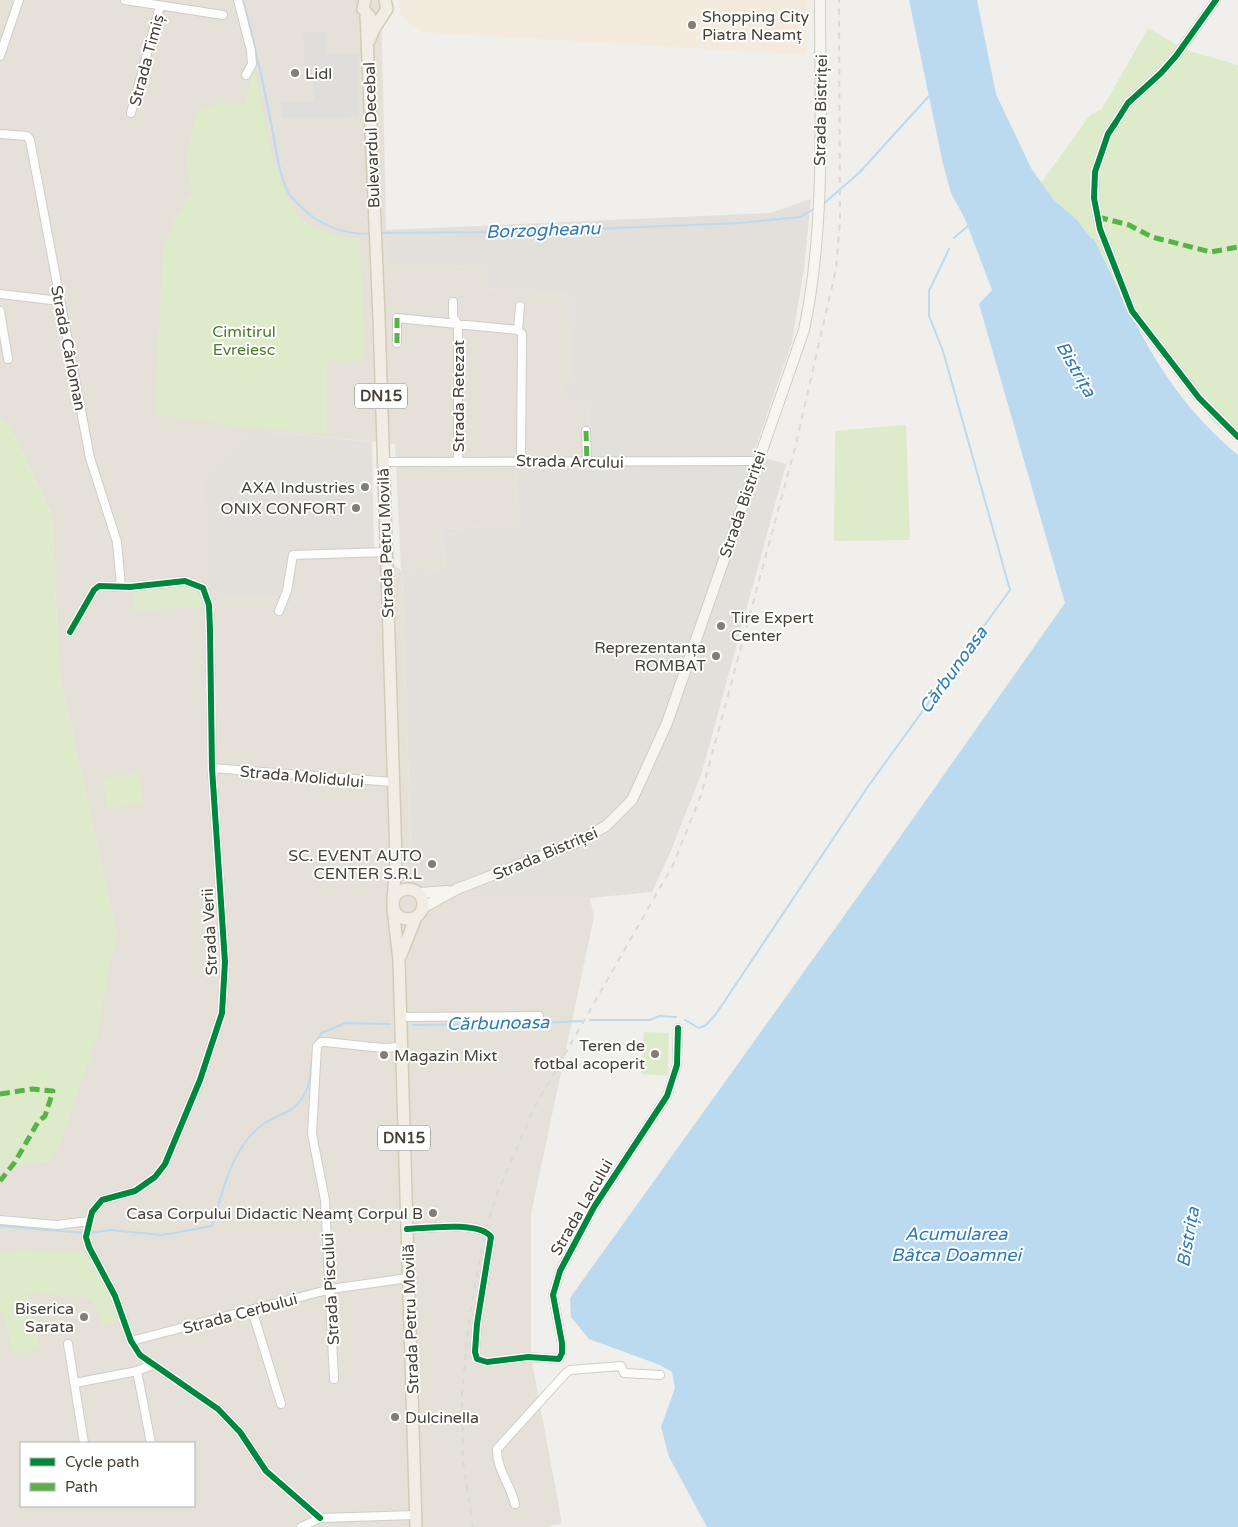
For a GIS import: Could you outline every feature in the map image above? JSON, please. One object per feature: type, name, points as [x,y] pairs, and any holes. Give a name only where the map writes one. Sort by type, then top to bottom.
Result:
[{"type":"main road","name":"DN15","points":[[365,0],[363,6],[366,14]]},
{"type":"main road","name":"DN15","points":[[382,16],[387,9],[386,0]]},
{"type":"main road","name":"Strada Bistriței","points":[[414,891],[435,894],[457,889],[593,835],[606,826],[632,800],[667,723],[804,330],[812,281],[818,191],[820,0]]},
{"type":"main road","points":[[366,14],[373,18],[382,16]]},
{"type":"main road","name":"Bulevardul Decebal","points":[[366,14],[375,227]]},
{"type":"main road","name":"Bulevardul Decebal","points":[[368,43],[382,16]]},
{"type":"main road","name":"Strada Petru Movilă","points":[[375,227],[396,859],[393,905],[399,961],[416,1527]]},
{"type":"main road","name":"Strada Petru Movilă","points":[[396,859],[414,891]]},
{"type":"main road","name":"Strada Bistriței","points":[[419,913],[457,889]]},
{"type":"main road","points":[[414,891],[400,891],[393,905],[402,918],[419,913]]},
{"type":"main road","name":"DN15","points":[[414,891],[423,900],[419,913]]},
{"type":"main road","name":"Strada Petru Movilă","points":[[399,961],[419,913]]},
{"type":"street","points":[[0,56],[19,0]]},
{"type":"street","points":[[125,0],[223,15]]},
{"type":"street","points":[[238,0],[251,51],[252,64],[246,75]]},
{"type":"street","points":[[1216,0],[1176,56],[1161,74],[1128,103],[1108,134],[1095,172],[1094,198],[1100,228],[1132,311],[1199,398],[1238,437]]},
{"type":"street","name":"Strada Timiș","points":[[131,113],[160,6]]},
{"type":"street","name":"Strada Cârloman","points":[[0,134],[27,136],[30,140],[90,458],[117,542],[121,586]]},
{"type":"street","points":[[0,294],[60,301]]},
{"type":"street","name":"Strada Retezat","points":[[453,302],[453,316],[458,325],[458,461]]},
{"type":"street","points":[[518,330],[520,306]]},
{"type":"street","points":[[0,311],[8,359]]},
{"type":"street","points":[[397,344],[397,318],[518,330],[522,334],[521,460]]},
{"type":"street","points":[[586,431],[587,462]]},
{"type":"street","name":"Strada Arcului","points":[[383,462],[521,460],[587,462],[757,461]]},
{"type":"street","points":[[279,611],[287,591],[293,555],[386,552]]},
{"type":"street","name":"Strada Verii","points":[[70,632],[98,586],[185,581],[204,588],[209,605],[212,768],[225,962],[222,1013],[200,1080],[165,1164],[155,1178],[135,1190],[102,1200],[92,1212],[87,1229]]},
{"type":"street","name":"Strada Molidului","points":[[212,768],[393,782]]},
{"type":"street","points":[[400,1017],[539,1016]]},
{"type":"street","name":"Strada Lacului","points":[[559,1358],[562,1353],[562,1342],[553,1296],[560,1271],[594,1207],[666,1096],[678,1064],[678,1028]]},
{"type":"street","name":"Strada Piscului","points":[[334,1379],[331,1289],[325,1200],[312,1134],[318,1046],[321,1042],[325,1042],[383,1048],[401,1047]]},
{"type":"street","points":[[0,1220],[87,1229],[89,1247],[115,1296],[131,1341],[140,1355],[152,1365],[191,1389],[218,1410],[240,1432],[266,1471],[320,1518]]},
{"type":"street","points":[[407,1229],[470,1228],[485,1231],[491,1237],[477,1324],[475,1352],[477,1359],[487,1362],[528,1357],[559,1358],[566,1372]]},
{"type":"street","name":"Strada Cerbului","points":[[131,1341],[331,1289],[408,1278]]},
{"type":"street","points":[[252,1310],[281,1404]]},
{"type":"street","points":[[68,1344],[84,1442]]},
{"type":"street","points":[[75,1383],[138,1371],[152,1365]]},
{"type":"street","points":[[515,1504],[513,1494],[498,1464],[497,1449],[566,1372],[570,1370],[621,1366],[624,1373],[660,1375]]},
{"type":"street","points":[[138,1371],[151,1442]]},
{"type":"street","points":[[301,1527],[320,1518],[416,1514]]},
{"type":"shaded area","points":[[0,0],[381,0],[387,265],[487,267],[487,288],[571,294],[572,382],[589,406],[591,467],[516,466],[519,526],[442,529],[446,569],[402,571],[412,876],[488,897],[590,898],[594,917],[531,1214],[531,1357],[562,1523],[547,1527],[0,1527],[0,1169],[49,1160],[117,936],[59,672],[52,514],[8,423],[0,417]],"holes":[[[253,430],[395,444],[401,570],[374,550],[286,552]]]},
{"type":"shaded area","name":"Shopping City Piatra Neamț","points":[[398,0],[807,0],[806,55],[423,32],[400,14]]},
{"type":"shaded area","points":[[303,32],[326,32],[327,54],[358,54],[359,117],[282,118],[282,102],[314,101],[313,76],[305,76]]},
{"type":"shaded area","points":[[811,199],[804,268],[792,342],[753,455],[786,464],[702,772],[670,853],[652,892],[590,898],[488,897],[412,876],[402,570],[446,569],[442,529],[519,526],[516,466],[591,467],[589,406],[565,396],[565,382],[572,381],[570,294],[486,288],[486,267],[387,265],[386,230],[770,213]]},
{"type":"shaded area","points":[[253,430],[372,442],[374,550],[287,552],[279,596],[221,597],[208,582],[205,478]]},
{"type":"green space","points":[[1148,28],[1186,50],[1238,65],[1238,441],[1214,423],[1128,315],[1091,238],[1077,220],[1053,199],[1041,183],[1090,115],[1102,109]]},
{"type":"green space","name":"Cimitirul Evreiesc","points":[[254,68],[271,152],[286,195],[296,212],[308,224],[320,230],[359,239],[365,360],[327,361],[327,434],[242,427],[155,414],[163,250],[174,221],[192,193],[186,159],[197,112],[220,103],[245,103]]},
{"type":"green space","points":[[0,417],[8,423],[52,514],[59,672],[117,936],[109,967],[97,1037],[61,1142],[49,1160],[0,1169]]},
{"type":"green space","points":[[906,425],[910,540],[834,541],[835,431]]},
{"type":"green space","points":[[189,584],[200,595],[202,607],[134,610],[134,591]]},
{"type":"green space","points":[[140,774],[143,804],[107,808],[103,778]]},
{"type":"green space","name":"Teren de fotbal acoperit","points":[[644,1032],[669,1033],[668,1076],[641,1074]]},
{"type":"green space","points":[[19,1250],[82,1251],[96,1266],[101,1275],[120,1323],[105,1325],[102,1323],[92,1301],[85,1297],[27,1293],[40,1349],[13,1354],[3,1311],[0,1311],[0,1254]]},
{"type":"water","name":"Acumularea Bâtca Doamnei","points":[[909,0],[977,0],[996,94],[1031,168],[1053,199],[1077,220],[1091,238],[1094,239],[1138,328],[1171,382],[1190,408],[1212,432],[1238,455],[1238,1527],[707,1527],[669,1457],[661,1427],[675,1388],[672,1372],[660,1365],[589,1339],[571,1317],[570,1298],[864,888],[1065,603],[979,304],[992,290],[965,219],[951,193],[943,164]]},
{"type":"waterway","name":"Borzogheanu","points":[[243,0],[262,77],[280,169],[289,194],[307,212],[323,223],[341,230],[371,234]]},
{"type":"waterway","name":"Borzogheanu","points":[[822,205],[859,173],[929,96]]},
{"type":"waterway","name":"Borzogheanu","points":[[381,233],[519,232],[739,223],[800,217],[816,208]]},
{"type":"waterway","points":[[954,238],[969,225]]},
{"type":"waterway","name":"Cărbunoasa","points":[[685,1020],[699,1028],[706,1025],[716,1014],[867,788],[1010,590],[943,351],[929,316],[929,291],[949,249]]},
{"type":"waterway","name":"Cărbunoasa","points":[[590,1020],[650,1020],[659,1016],[676,1017]]},
{"type":"waterway","name":"Cărbunoasa","points":[[413,1025],[519,1024],[582,1021]]},
{"type":"waterway","points":[[89,1233],[110,1230],[162,1235],[212,1226],[229,1171],[242,1146],[262,1125],[290,1110],[300,1102],[304,1095],[309,1081],[314,1049],[321,1033],[346,1023],[390,1024]]},
{"type":"waterway","points":[[0,1226],[85,1233]]},
{"type":"railway","points":[[473,1527],[463,1461],[462,1393],[470,1312],[485,1231],[497,1194],[534,1108],[673,865],[701,795],[795,448],[836,269],[840,222],[839,0]]},
{"type":"marked path","points":[[1098,217],[1129,225],[1152,237],[1211,252],[1238,247]]},
{"type":"marked path","points":[[397,318],[397,343]]},
{"type":"marked path","points":[[586,431],[587,462]]},
{"type":"marked path","points":[[0,1094],[32,1089],[53,1091],[45,1116],[38,1122],[15,1162],[0,1181]]},
{"type":"cycle path","points":[[1216,0],[1176,56],[1161,73],[1128,103],[1108,134],[1095,172],[1094,198],[1100,229],[1132,311],[1199,398],[1238,437]]},
{"type":"cycle path","points":[[70,632],[94,590],[99,586],[130,587],[185,581],[203,588],[209,605],[212,768],[225,962],[222,1013],[200,1080],[165,1164],[155,1177],[135,1191],[102,1200],[92,1212],[86,1237],[89,1247],[115,1296],[131,1341],[140,1355],[218,1409],[240,1432],[266,1471],[320,1518]]},
{"type":"cycle path","points":[[407,1229],[465,1227],[485,1232],[491,1237],[477,1324],[475,1352],[477,1359],[487,1362],[528,1357],[559,1359],[562,1353],[562,1343],[553,1295],[560,1271],[594,1207],[667,1096],[677,1065],[678,1028]]},
{"type":"place","name":"Shopping City Piatra Neamț","points":[[692,25]]},
{"type":"place","name":"Lidl","points":[[295,73]]},
{"type":"place","name":"AXA Industries","points":[[365,487]]},
{"type":"place","name":"ONIX CONFORT","points":[[356,508]]},
{"type":"place","name":"Tire Expert Center","points":[[721,626]]},
{"type":"place","name":"Reprezentanța ROMBAT","points":[[716,656]]},
{"type":"place","name":"SC. EVENT AUTO CENTER S.R.L","points":[[432,864]]},
{"type":"place","name":"Teren de fotbal acoperit","points":[[655,1054]]},
{"type":"place","name":"Magazin Mixt","points":[[384,1055]]},
{"type":"place","name":"Casa Corpului Didactic Neamţ Corpul B","points":[[433,1213]]},
{"type":"place","name":"Biserica Sarata","points":[[84,1317]]},
{"type":"place","name":"Dulcinella","points":[[395,1417]]},
{"type":"water label","name":"Bistrița","points":[[1076,369]]},
{"type":"water label","name":"Bistrița","points":[[1188,1237]]}]
